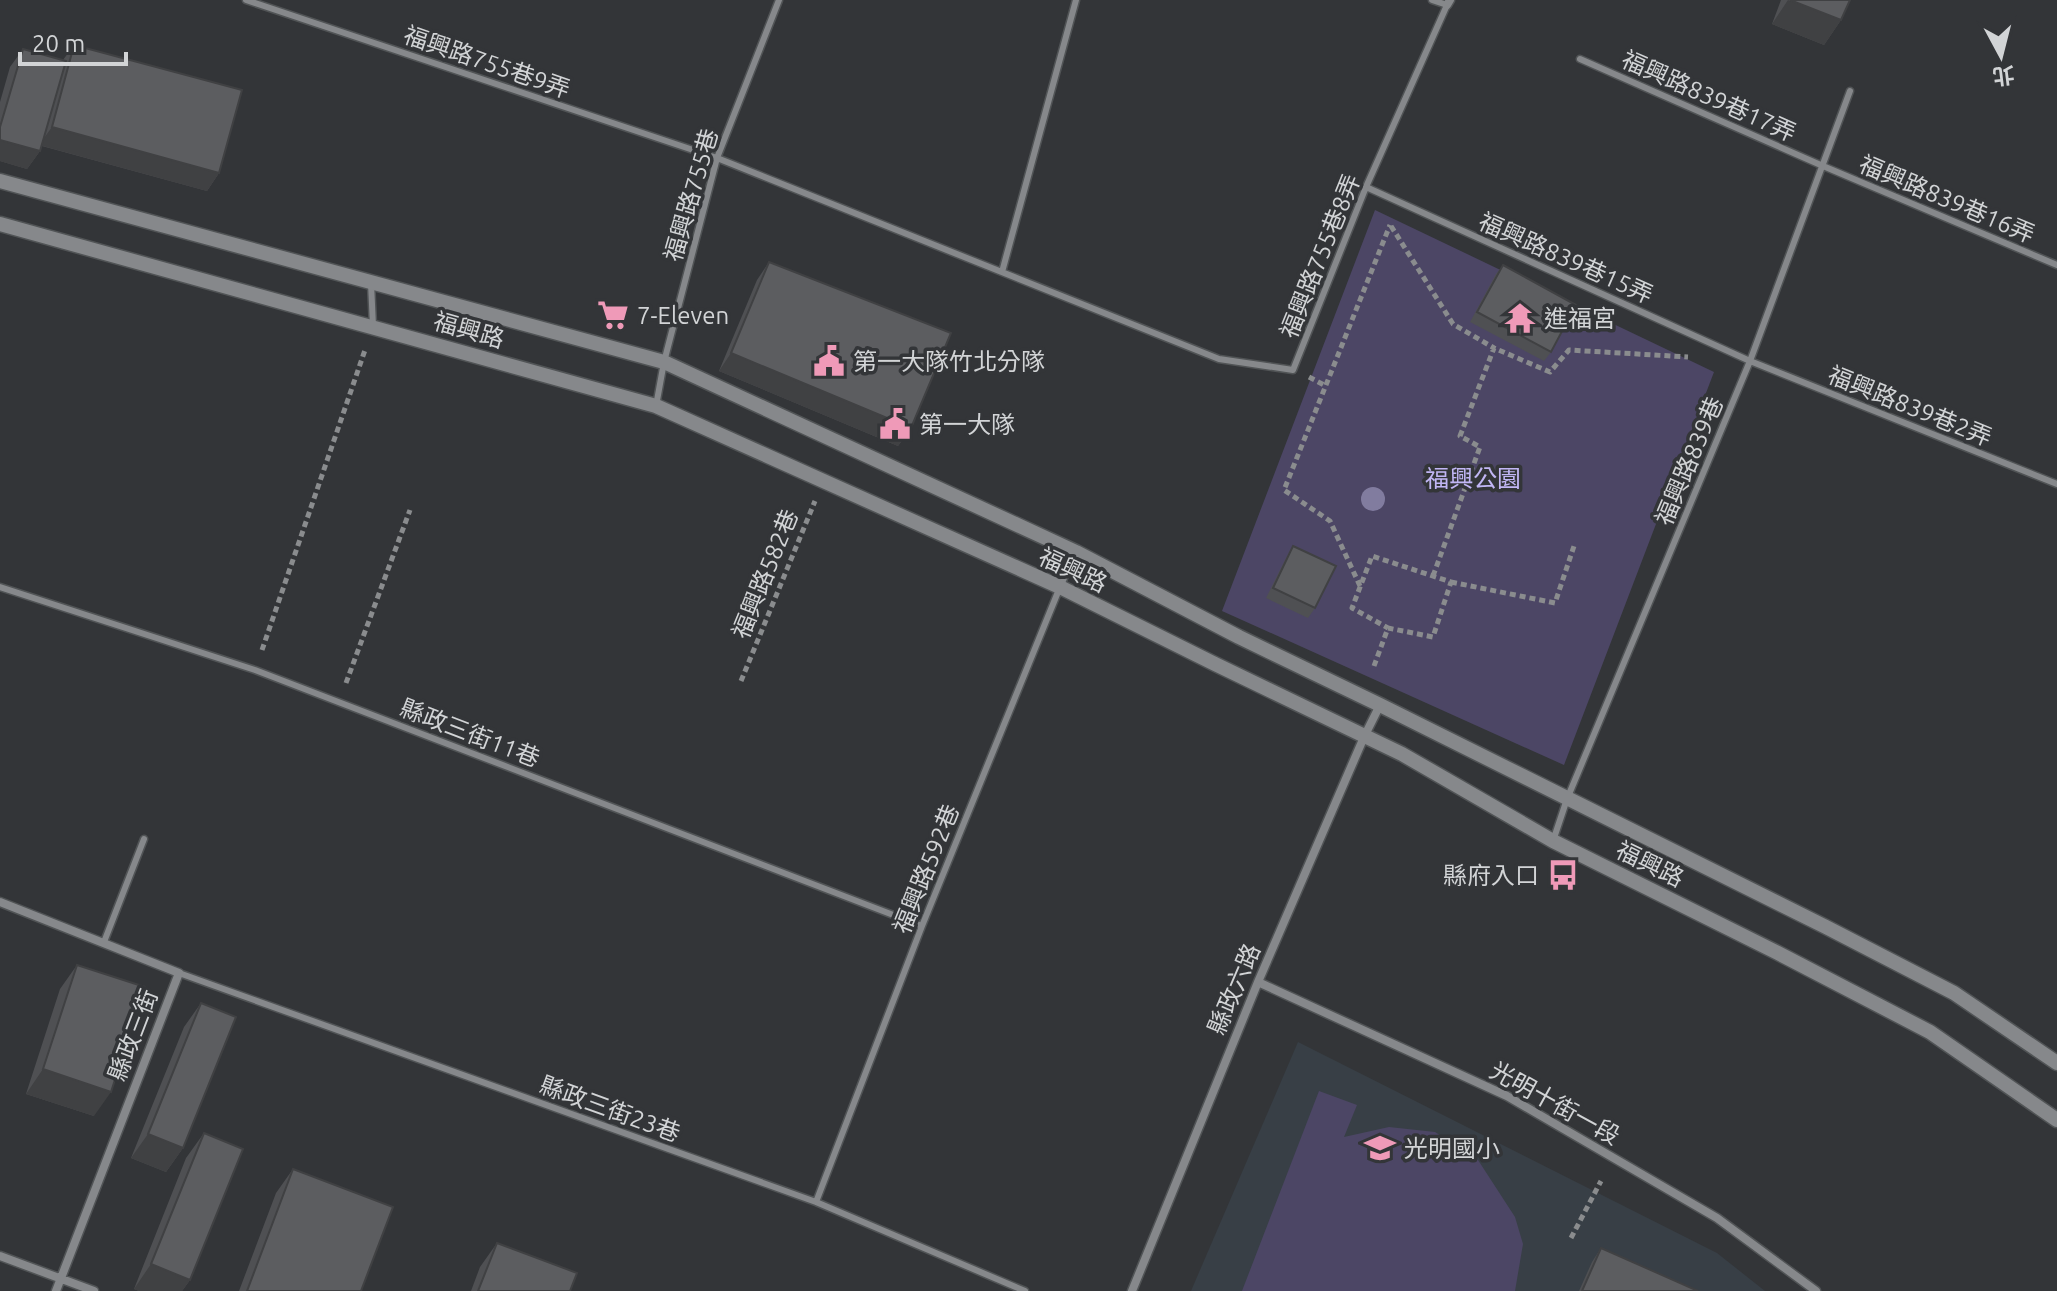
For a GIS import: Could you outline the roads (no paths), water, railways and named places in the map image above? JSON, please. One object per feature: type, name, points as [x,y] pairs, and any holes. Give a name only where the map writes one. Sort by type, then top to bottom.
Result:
[{"type":"street","name":"福興路","points":[[0,181],[664,362],[1076,552],[1239,637],[1812,920],[1954,993],[2057,1063]]},
{"type":"street","name":"福興路","points":[[0,224],[656,406],[1060,587],[1402,754],[1553,841],[1930,1032],[2057,1120]]},
{"type":"street","name":"縣政六路","points":[[1132,1291],[1258,982],[1380,705]]},
{"type":"street","name":"縣政三街","points":[[0,902],[179,973],[56,1291]]},
{"type":"street","name":"光明十街一段","points":[[1258,982],[1507,1096],[1717,1218],[1816,1291]]},
{"type":"street","points":[[0,1256],[94,1291]]},
{"type":"lane","name":"福興路755巷9弄","points":[[246,0],[717,158]]},
{"type":"lane","name":"福興路755巷","points":[[656,406],[664,362],[717,158],[779,0]]},
{"type":"lane","points":[[1002,272],[1076,0]]},
{"type":"lane","points":[[1432,0],[1448,2]]},
{"type":"lane","name":"福興路755巷8弄","points":[[717,158],[1219,359],[1293,370],[1366,187],[1448,2]]},
{"type":"lane","name":"福興路839巷17弄","points":[[1580,59],[1823,166]]},
{"type":"lane","name":"福興路839巷","points":[[1553,841],[1567,799],[1750,361],[1850,91]]},
{"type":"lane","name":"福興路839巷16弄","points":[[1823,166],[2057,265]]},
{"type":"lane","name":"福興路839巷15弄","points":[[1366,187],[1750,361]]},
{"type":"lane","points":[[371,283],[373,326]]},
{"type":"lane","name":"福興路839巷2弄","points":[[1750,361],[2057,484]]},
{"type":"lane","name":"福興路592巷","points":[[816,1202],[922,926],[1076,552]]},
{"type":"lane","name":"縣政三街11巷","points":[[0,587],[255,670],[922,926]]},
{"type":"lane","points":[[104,942],[144,839]]},
{"type":"lane","name":"縣政三街23巷","points":[[179,973],[816,1202],[1025,1291]]},
{"type":"place","name":"7-Eleven","points":[[613,315]]},
{"type":"place","name":"進福宮","points":[[1520,318]]},
{"type":"place","name":"第一大隊竹北分隊","points":[[829,361]]},
{"type":"place","name":"第一大隊","points":[[895,424]]},
{"type":"place","name":"縣府入口","points":[[1563,875]]},
{"type":"place","name":"光明國小","points":[[1380,1148]]},
{"type":"park label","name":"福興公園","points":[[1473,478]]}]
